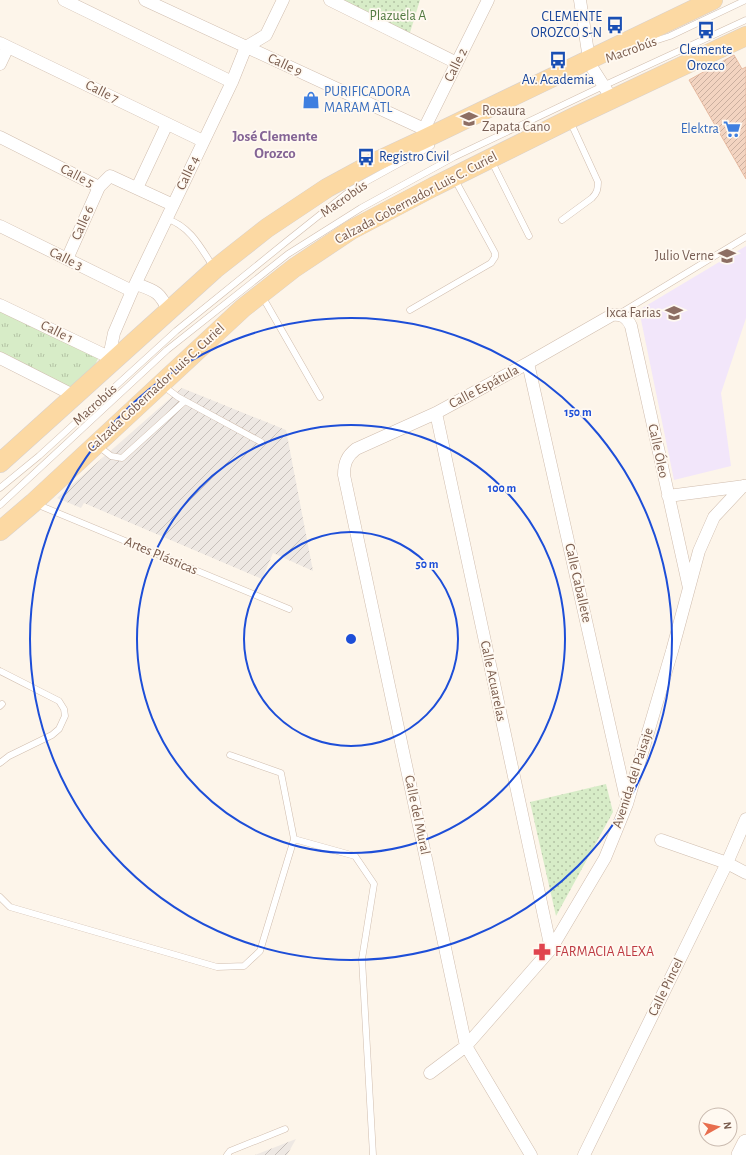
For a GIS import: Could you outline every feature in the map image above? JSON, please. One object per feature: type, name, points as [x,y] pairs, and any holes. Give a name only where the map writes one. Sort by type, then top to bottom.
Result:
[{"type":"main road","points":[[0,463],[75,396],[112,358],[169,312],[215,269],[267,228],[327,188],[380,160],[590,62],[711,0]]},
{"type":"main road","name":"Calzada Gobernador Luis C. Curiel","points":[[0,531],[33,503],[243,308],[294,268],[351,230],[570,120],[608,92],[746,36]]},
{"type":"street","points":[[64,0],[232,82]]},
{"type":"street","name":"Calle 9","points":[[145,0],[424,129]]},
{"type":"street","points":[[246,47],[266,35],[282,0]]},
{"type":"street","name":"Calle 2","points":[[424,129],[488,0]]},
{"type":"street","points":[[580,0],[590,62],[608,92]]},
{"type":"street","points":[[334,1],[457,63]]},
{"type":"street","points":[[0,64],[4,45]]},
{"type":"street","name":"Calle 7","points":[[4,45],[203,141]]},
{"type":"street","name":"Calle 4","points":[[112,358],[114,333],[134,287],[232,82],[246,47]]},
{"type":"street","points":[[137,188],[167,124]]},
{"type":"street","name":"Calle 5","points":[[0,137],[99,187],[110,176],[173,205]]},
{"type":"street","name":"Calle 6","points":[[67,259],[99,187]]},
{"type":"street","name":"Calle 3","points":[[0,226],[67,259],[134,287],[153,290],[163,298],[169,312]]},
{"type":"street","name":"Calle 1","points":[[0,304],[112,358]]},
{"type":"street","name":"Calle Espátula","points":[[346,460],[356,449],[436,413],[612,315],[620,315]]},
{"type":"street","name":"Calle Óleo","points":[[620,315],[628,320],[631,326],[689,588]]},
{"type":"street","points":[[0,358],[75,396]]},
{"type":"street","name":"Calle Caballete","points":[[528,363],[628,804]]},
{"type":"street","name":"Calle Acuarelas","points":[[436,413],[551,949]]},
{"type":"street","name":"Calle del Mural","points":[[346,460],[344,475],[466,1046],[531,1155]]},
{"type":"street","points":[[668,496],[744,486]]},
{"type":"street","name":"Avenida del Paisaje","points":[[430,1072],[466,1046],[551,949],[605,858],[628,804],[699,551],[714,517],[744,486]]},
{"type":"street","name":"Calle Pincel","points":[[584,1155],[727,863],[746,819]]},
{"type":"street","points":[[662,840],[727,863],[746,873]]},
{"type":"street","points":[[740,1155],[746,1143]]},
{"type":"lane","name":"Macrobús","points":[[627,50],[670,36],[746,0]]},
{"type":"lane","name":"Macrobús","points":[[0,505],[167,350],[288,254],[361,208],[454,157],[608,92],[746,20]]},
{"type":"lane","name":"Macrobús","points":[[549,86],[590,62],[619,52]]},
{"type":"lane","points":[[562,220],[592,198],[597,191],[598,186],[598,182],[570,120]]},
{"type":"lane","name":"Macrobús","points":[[0,488],[39,456],[176,331],[292,236],[351,190],[437,142]]},
{"type":"lane","points":[[490,159],[529,236]]},
{"type":"lane","points":[[410,310],[491,263],[495,257],[493,250],[454,177]]},
{"type":"lane","points":[[167,219],[176,222],[189,232],[215,269]]},
{"type":"lane","points":[[620,315],[746,237]]},
{"type":"lane","points":[[261,294],[320,397]]},
{"type":"lane","points":[[161,384],[185,401],[260,442]]},
{"type":"lane","points":[[96,444],[111,456],[122,458],[185,401]]},
{"type":"lane","name":"Artes Plásticas","points":[[33,503],[289,609]]},
{"type":"lane","points":[[0,671],[59,701],[64,709],[64,716],[59,729],[52,735],[9,756],[0,763]]},
{"type":"lane","points":[[0,897],[10,907],[217,967],[244,966],[260,951],[294,839],[281,773],[230,755]]},
{"type":"lane","points":[[294,839],[355,856],[374,884],[362,959],[373,1155]]},
{"type":"lane","points":[[227,1155],[230,1151],[285,1129]]},
{"type":"shaded area","points":[[746,246],[746,318],[721,393],[731,466],[674,480],[639,310]]},
{"type":"shaded area","points":[[182,388],[286,430],[313,571],[273,553],[262,579],[84,503],[81,508],[57,498]]},
{"type":"shaded area","points":[[296,1139],[287,1155],[255,1155]]},
{"type":"green space","name":"Plazuela A","points":[[336,0],[420,0],[408,39]]},
{"type":"green space","points":[[0,306],[100,355],[86,382],[75,394],[0,356]]},
{"type":"green space","points":[[606,784],[613,812],[556,916],[530,802]]},
{"type":"building","name":"Elektra","points":[[734,55],[742,69],[746,67],[746,179],[689,80]]},
{"type":"place","name":"CLEMENTE OROZCO S-N","points":[[615,25]]},
{"type":"place","name":"Clemente Orozco","points":[[706,30]]},
{"type":"place","name":"Av. Academia","points":[[558,60]]},
{"type":"place","name":"PURIFICADORA MARAM ATL","points":[[311,100]]},
{"type":"place","name":"Rosaura Zapata Cano","points":[[469,119]]},
{"type":"place","name":"Elektra","points":[[732,129]]},
{"type":"place","name":"Registro Civil","points":[[366,157]]},
{"type":"place","name":"Julio Verne","points":[[727,256]]},
{"type":"place","name":"Ixca Farias","points":[[674,313]]},
{"type":"place","name":"FARMACIA ALEXA","points":[[542,952]]},
{"type":"district","name":"José Clemente Orozco","points":[[275,144]]}]
